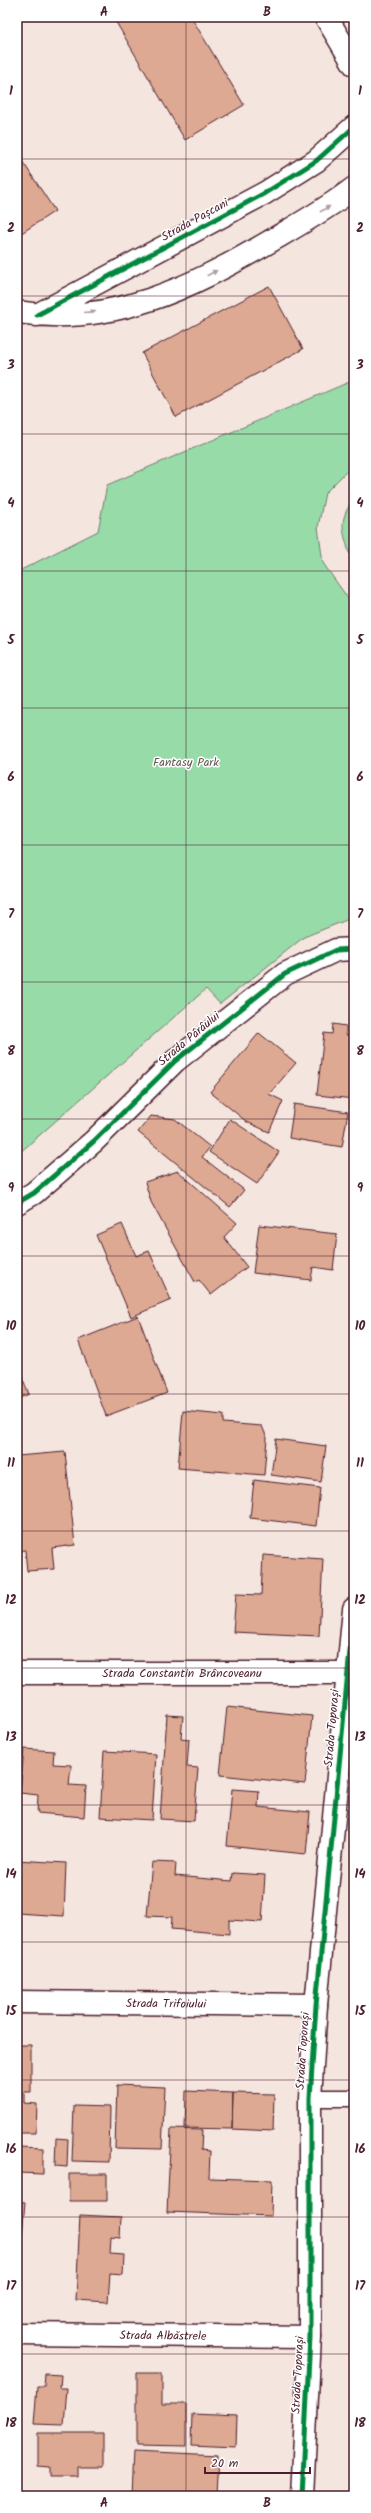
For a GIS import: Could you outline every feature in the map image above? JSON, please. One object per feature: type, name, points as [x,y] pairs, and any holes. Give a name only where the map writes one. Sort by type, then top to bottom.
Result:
[{"type":"street","points":[[326,17],[354,64]]},
{"type":"street","name":"Strada Pașcani","points":[[27,313],[265,193],[316,160],[354,127]]},
{"type":"street","name":"Strada Pașcani","points":[[27,313],[90,313],[134,306],[176,292],[235,262],[332,205],[354,188]]},
{"type":"street","name":"Strada Pârâului","points":[[17,1203],[34,1193],[94,1141],[175,1061],[285,974],[336,950],[354,949]]},
{"type":"street","name":"Strada Toporași","points":[[302,2496],[310,2337],[310,2098],[316,2004],[354,1610]]},
{"type":"street","name":"Strada Constantin Brâncoveanu","points":[[17,1673],[347,1673]]},
{"type":"street","name":"Strada Trifoiului","points":[[17,2002],[316,2004]]},
{"type":"street","name":"Strada Albăstrele","points":[[17,2334],[310,2337]]},
{"type":"lane","points":[[310,2098],[354,2098]]},
{"type":"green space","name":"Fantasy Park","points":[[354,380],[354,464],[325,493],[318,527],[323,563],[354,607],[354,917],[304,937],[220,1004],[206,989],[17,1155],[17,572],[98,531],[107,485]]},
{"type":"green space","points":[[352,501],[354,501],[354,555],[349,553],[343,526],[345,515]]},
{"type":"building","points":[[113,17],[191,17],[244,105],[185,140]]},
{"type":"building","points":[[17,153],[55,211],[17,236]]},
{"type":"building","points":[[269,286],[303,349],[176,417],[142,353]]},
{"type":"building","points":[[333,1024],[346,1026],[346,1035],[354,1036],[354,1099],[317,1095],[324,1033],[332,1034]]},
{"type":"building","points":[[259,1033],[296,1063],[269,1094],[283,1101],[269,1132],[247,1122],[210,1092]]},
{"type":"building","points":[[294,1104],[348,1112],[342,1147],[289,1138]]},
{"type":"building","points":[[151,1116],[175,1119],[210,1147],[202,1157],[244,1190],[230,1207],[138,1132]]},
{"type":"building","points":[[230,1119],[279,1152],[257,1184],[209,1152]]},
{"type":"building","points":[[178,1171],[237,1223],[224,1237],[247,1267],[211,1295],[199,1280],[195,1282],[151,1202],[145,1182]]},
{"type":"building","points":[[122,1224],[136,1256],[149,1251],[171,1300],[131,1317],[96,1235]]},
{"type":"building","points":[[259,1225],[337,1234],[333,1270],[313,1267],[311,1280],[253,1273]]},
{"type":"building","points":[[138,1316],[167,1393],[106,1416],[78,1340]]},
{"type":"building","points":[[17,1365],[29,1394],[17,1399]]},
{"type":"building","points":[[183,1411],[223,1415],[223,1423],[262,1426],[267,1438],[264,1475],[178,1468]]},
{"type":"building","points":[[276,1439],[326,1446],[321,1482],[271,1475]]},
{"type":"building","points":[[65,1452],[75,1545],[52,1548],[54,1569],[27,1571],[25,1550],[17,1551],[17,1456]]},
{"type":"building","points":[[254,1480],[320,1488],[316,1526],[250,1518]]},
{"type":"building","points":[[263,1555],[323,1559],[319,1636],[233,1632],[236,1594],[261,1595]]},
{"type":"building","points":[[227,1707],[312,1716],[305,1784],[220,1775]]},
{"type":"building","points":[[167,1715],[183,1716],[181,1738],[189,1739],[187,1767],[198,1768],[194,1821],[160,1819]]},
{"type":"building","points":[[24,1749],[54,1751],[53,1764],[71,1765],[69,1785],[86,1786],[84,1817],[37,1813],[38,1795],[20,1793]]},
{"type":"building","points":[[104,1751],[156,1754],[152,1820],[100,1817]]},
{"type":"building","points":[[232,1789],[259,1791],[258,1807],[310,1812],[306,1854],[227,1846]]},
{"type":"building","points":[[17,1860],[66,1863],[64,1916],[17,1913]]},
{"type":"building","points":[[152,1862],[176,1863],[175,1876],[232,1881],[233,1873],[265,1875],[262,1922],[229,1920],[229,1934],[171,1929],[172,1917],[147,1916]]},
{"type":"building","points":[[17,2045],[31,2045],[31,2092],[24,2092],[24,2103],[37,2104],[36,2133],[17,2133]]},
{"type":"building","points":[[117,2085],[165,2087],[162,2149],[115,2148]]},
{"type":"building","points":[[186,2091],[233,2093],[232,2129],[185,2128]]},
{"type":"building","points":[[233,2093],[274,2094],[273,2131],[232,2129]]},
{"type":"building","points":[[74,2106],[110,2107],[109,2162],[72,2161]]},
{"type":"building","points":[[171,2129],[202,2130],[201,2150],[210,2151],[209,2178],[272,2180],[271,2216],[167,2212]]},
{"type":"building","points":[[56,2138],[68,2139],[67,2167],[55,2166]]},
{"type":"building","points":[[17,2147],[43,2148],[43,2174],[17,2173]]},
{"type":"building","points":[[69,2174],[107,2174],[107,2201],[69,2201]]},
{"type":"building","points":[[17,2201],[25,2202],[20,2259],[17,2258]]},
{"type":"building","points":[[80,2215],[121,2217],[120,2238],[111,2237],[110,2254],[124,2255],[123,2274],[110,2273],[108,2302],[76,2300]]},
{"type":"building","points":[[137,2373],[162,2373],[162,2404],[186,2404],[186,2446],[137,2445]]},
{"type":"building","points":[[45,2374],[61,2375],[60,2388],[67,2388],[64,2425],[34,2424],[37,2386],[44,2386]]},
{"type":"building","points":[[192,2414],[237,2416],[236,2447],[191,2445]]},
{"type":"building","points":[[38,2433],[103,2433],[103,2467],[78,2467],[78,2477],[50,2477],[50,2467],[38,2466]]},
{"type":"building","points":[[133,2451],[218,2455],[216,2496],[131,2496]]},
{"type":"cycle path","points":[[37,315],[265,193],[316,161],[354,127]]},
{"type":"cycle path","points":[[17,1203],[34,1193],[94,1141],[175,1061],[285,974],[336,950],[354,949]]},
{"type":"cycle path","points":[[302,2496],[310,2337],[310,2098],[316,2005],[354,1609]]}]
